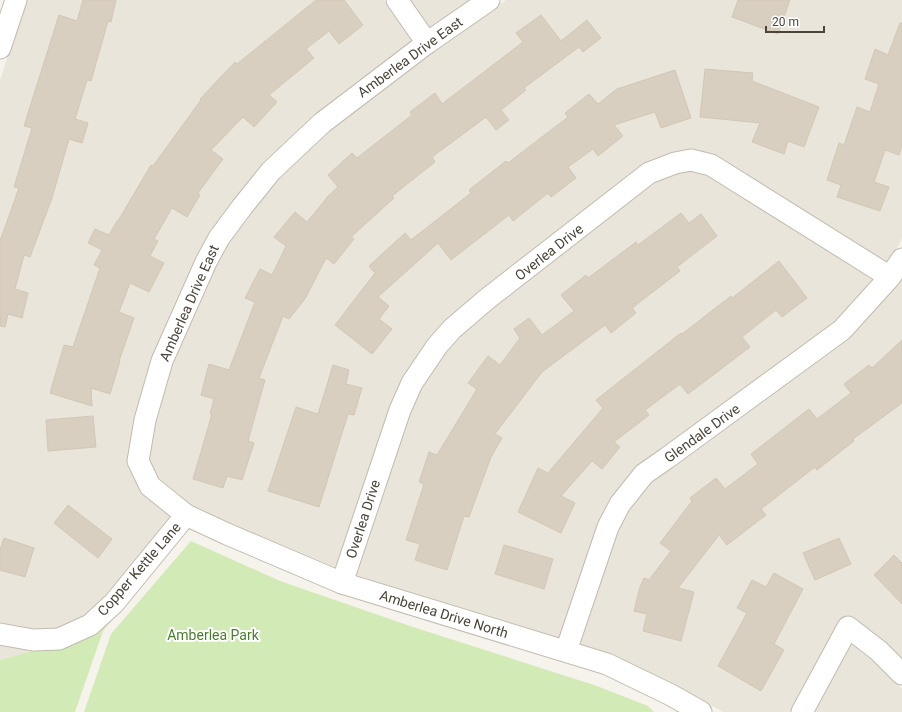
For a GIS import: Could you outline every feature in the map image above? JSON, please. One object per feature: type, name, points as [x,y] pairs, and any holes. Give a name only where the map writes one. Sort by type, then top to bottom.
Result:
[{"type":"street","points":[[0,48],[16,0]]},
{"type":"street","points":[[397,0],[427,43]]},
{"type":"street","name":"Amberlea Drive East","points":[[186,515],[150,486],[138,461],[145,420],[162,361],[206,262],[219,238],[271,171],[322,123],[427,43],[489,0]]},
{"type":"street","name":"Overlea Drive","points":[[342,583],[400,410],[412,383],[437,346],[452,329],[487,299],[649,173],[675,163],[691,160],[711,165],[890,276]]},
{"type":"street","name":"Glendale Drive","points":[[566,651],[608,528],[620,504],[644,474],[842,330],[890,276],[902,258]]},
{"type":"street","name":"Amberlea Drive North","points":[[186,515],[342,583],[607,664],[671,695],[701,712]]},
{"type":"street","name":"Copper Kettle Lane","points":[[0,634],[33,640],[59,639],[90,625],[114,603],[186,515]]},
{"type":"street","points":[[802,712],[848,627],[879,651],[902,674]]},
{"type":"shaded area","points":[[26,0],[384,0],[412,41],[317,114],[265,163],[234,200],[128,459],[129,466],[142,492],[171,517],[107,595],[85,616],[57,628],[35,629],[0,622],[0,80]]},
{"type":"shaded area","points":[[410,0],[471,0],[430,28]]},
{"type":"shaded area","points":[[506,0],[902,0],[902,238],[897,248],[887,262],[716,155],[694,149],[672,152],[644,164],[446,321],[337,568],[232,524],[192,505],[159,478],[148,458],[155,422],[172,364],[215,267],[227,244],[278,178],[328,131],[433,52]]},
{"type":"shaded area","points":[[690,171],[706,175],[873,279],[836,322],[637,467],[560,638],[356,575],[409,414],[420,388],[445,353],[459,337],[493,308],[653,183],[677,173]]},
{"type":"shaded area","points":[[902,277],[902,658],[886,643],[854,618],[839,622],[790,712],[723,712],[675,685],[612,654],[579,644],[617,532],[628,510],[650,482],[673,468],[848,340],[891,291],[893,291]]},
{"type":"shaded area","points":[[850,643],[872,660],[902,689],[902,712],[813,712]]},
{"type":"shaded area","points":[[0,645],[33,651],[0,660]]},
{"type":"green space","name":"Amberlea Park","points":[[191,541],[280,581],[413,627],[597,686],[648,706],[654,712],[84,712],[111,634]]},
{"type":"green space","points":[[117,614],[103,631],[75,712],[0,712],[0,660],[33,651],[58,650],[86,639]]},
{"type":"building","points":[[83,0],[116,0],[111,22],[108,21],[91,81],[87,80],[75,119],[88,123],[82,143],[69,139],[52,198],[30,257],[24,255],[15,289],[28,293],[22,318],[8,314],[5,327],[0,326],[0,241],[19,188],[14,187],[32,128],[24,126],[59,15],[77,21]]},
{"type":"building","points":[[316,0],[344,0],[363,25],[339,44],[329,31],[306,49],[314,58],[269,95],[277,102],[254,127],[243,117],[211,150],[223,159],[198,193],[200,195],[187,217],[172,208],[154,239],[158,241],[150,256],[164,263],[149,292],[130,283],[119,312],[134,318],[119,361],[110,394],[91,388],[92,406],[50,393],[64,345],[73,347],[100,268],[94,265],[102,250],[88,243],[95,229],[109,235],[151,165],[153,166],[201,100],[200,99],[235,62],[237,64]]},
{"type":"building","points":[[738,0],[790,0],[778,34],[732,17]]},
{"type":"building","points":[[541,15],[561,41],[587,20],[601,38],[583,52],[579,47],[524,88],[526,90],[501,110],[509,120],[496,130],[486,117],[432,157],[435,162],[392,196],[394,198],[351,237],[354,239],[334,264],[326,258],[305,299],[289,319],[283,316],[259,378],[265,380],[248,441],[254,443],[242,480],[227,476],[223,488],[193,479],[212,414],[210,414],[214,399],[201,395],[209,364],[229,370],[255,302],[245,298],[260,269],[272,275],[286,246],[274,237],[295,212],[307,222],[326,198],[338,187],[328,175],[352,153],[357,158],[412,115],[410,112],[435,93],[442,104],[523,42],[516,33]]},
{"type":"building","points":[[900,23],[902,23],[902,146],[899,155],[885,150],[874,182],[889,187],[880,211],[837,197],[841,185],[827,180],[839,143],[844,145],[857,107],[870,112],[879,84],[865,79],[875,49],[888,55]]},
{"type":"building","points":[[705,69],[753,73],[752,81],[819,107],[804,147],[788,141],[784,154],[752,142],[760,123],[700,117]]},
{"type":"building","points":[[675,70],[691,118],[661,128],[655,112],[614,125],[623,136],[598,156],[593,149],[568,167],[576,178],[551,197],[548,193],[513,221],[509,215],[451,260],[438,243],[378,297],[389,306],[379,319],[392,329],[372,354],[335,325],[375,273],[369,266],[405,233],[411,240],[471,193],[469,190],[506,161],[508,163],[568,117],[565,113],[589,94],[598,104],[617,89]]},
{"type":"building","points":[[681,213],[689,223],[701,214],[717,236],[677,267],[680,271],[632,308],[636,313],[611,333],[605,325],[542,372],[495,434],[502,438],[491,457],[469,517],[464,516],[447,570],[415,560],[420,544],[406,540],[424,484],[419,482],[429,452],[437,455],[477,389],[468,383],[488,356],[500,365],[520,338],[514,329],[529,318],[542,335],[574,311],[561,295],[586,275],[588,278],[636,242],[638,245]]},
{"type":"building","points":[[779,261],[807,298],[782,317],[776,310],[742,337],[750,347],[688,394],[680,384],[645,410],[649,415],[614,442],[620,447],[602,469],[592,461],[561,496],[575,503],[561,533],[518,512],[538,468],[548,473],[603,408],[596,400],[681,333],[682,334],[731,296],[732,298]]},
{"type":"building","points":[[902,340],[902,403],[853,439],[854,441],[817,470],[815,467],[761,509],[766,515],[727,545],[719,535],[678,588],[694,592],[681,641],[643,631],[647,614],[634,611],[640,587],[644,578],[649,580],[671,551],[660,543],[692,501],[690,498],[716,478],[725,489],[758,464],[751,454],[809,409],[817,419],[851,393],[844,384],[869,365],[872,368]]},
{"type":"building","points":[[333,365],[349,370],[346,384],[362,388],[354,415],[348,414],[319,507],[268,491],[296,407],[318,414]]},
{"type":"building","points":[[93,416],[96,447],[48,451],[46,420]]},
{"type":"building","points":[[68,505],[112,539],[98,558],[54,523]]},
{"type":"building","points":[[4,538],[34,548],[25,577],[0,570],[0,550]]},
{"type":"building","points":[[839,538],[851,564],[815,580],[803,553]]},
{"type":"building","points":[[504,545],[553,559],[544,589],[495,574]]},
{"type":"building","points":[[894,555],[902,563],[902,604],[874,575]]},
{"type":"building","points":[[774,573],[803,589],[774,644],[784,650],[761,691],[718,666],[747,613],[737,608],[752,580],[766,587]]}]
